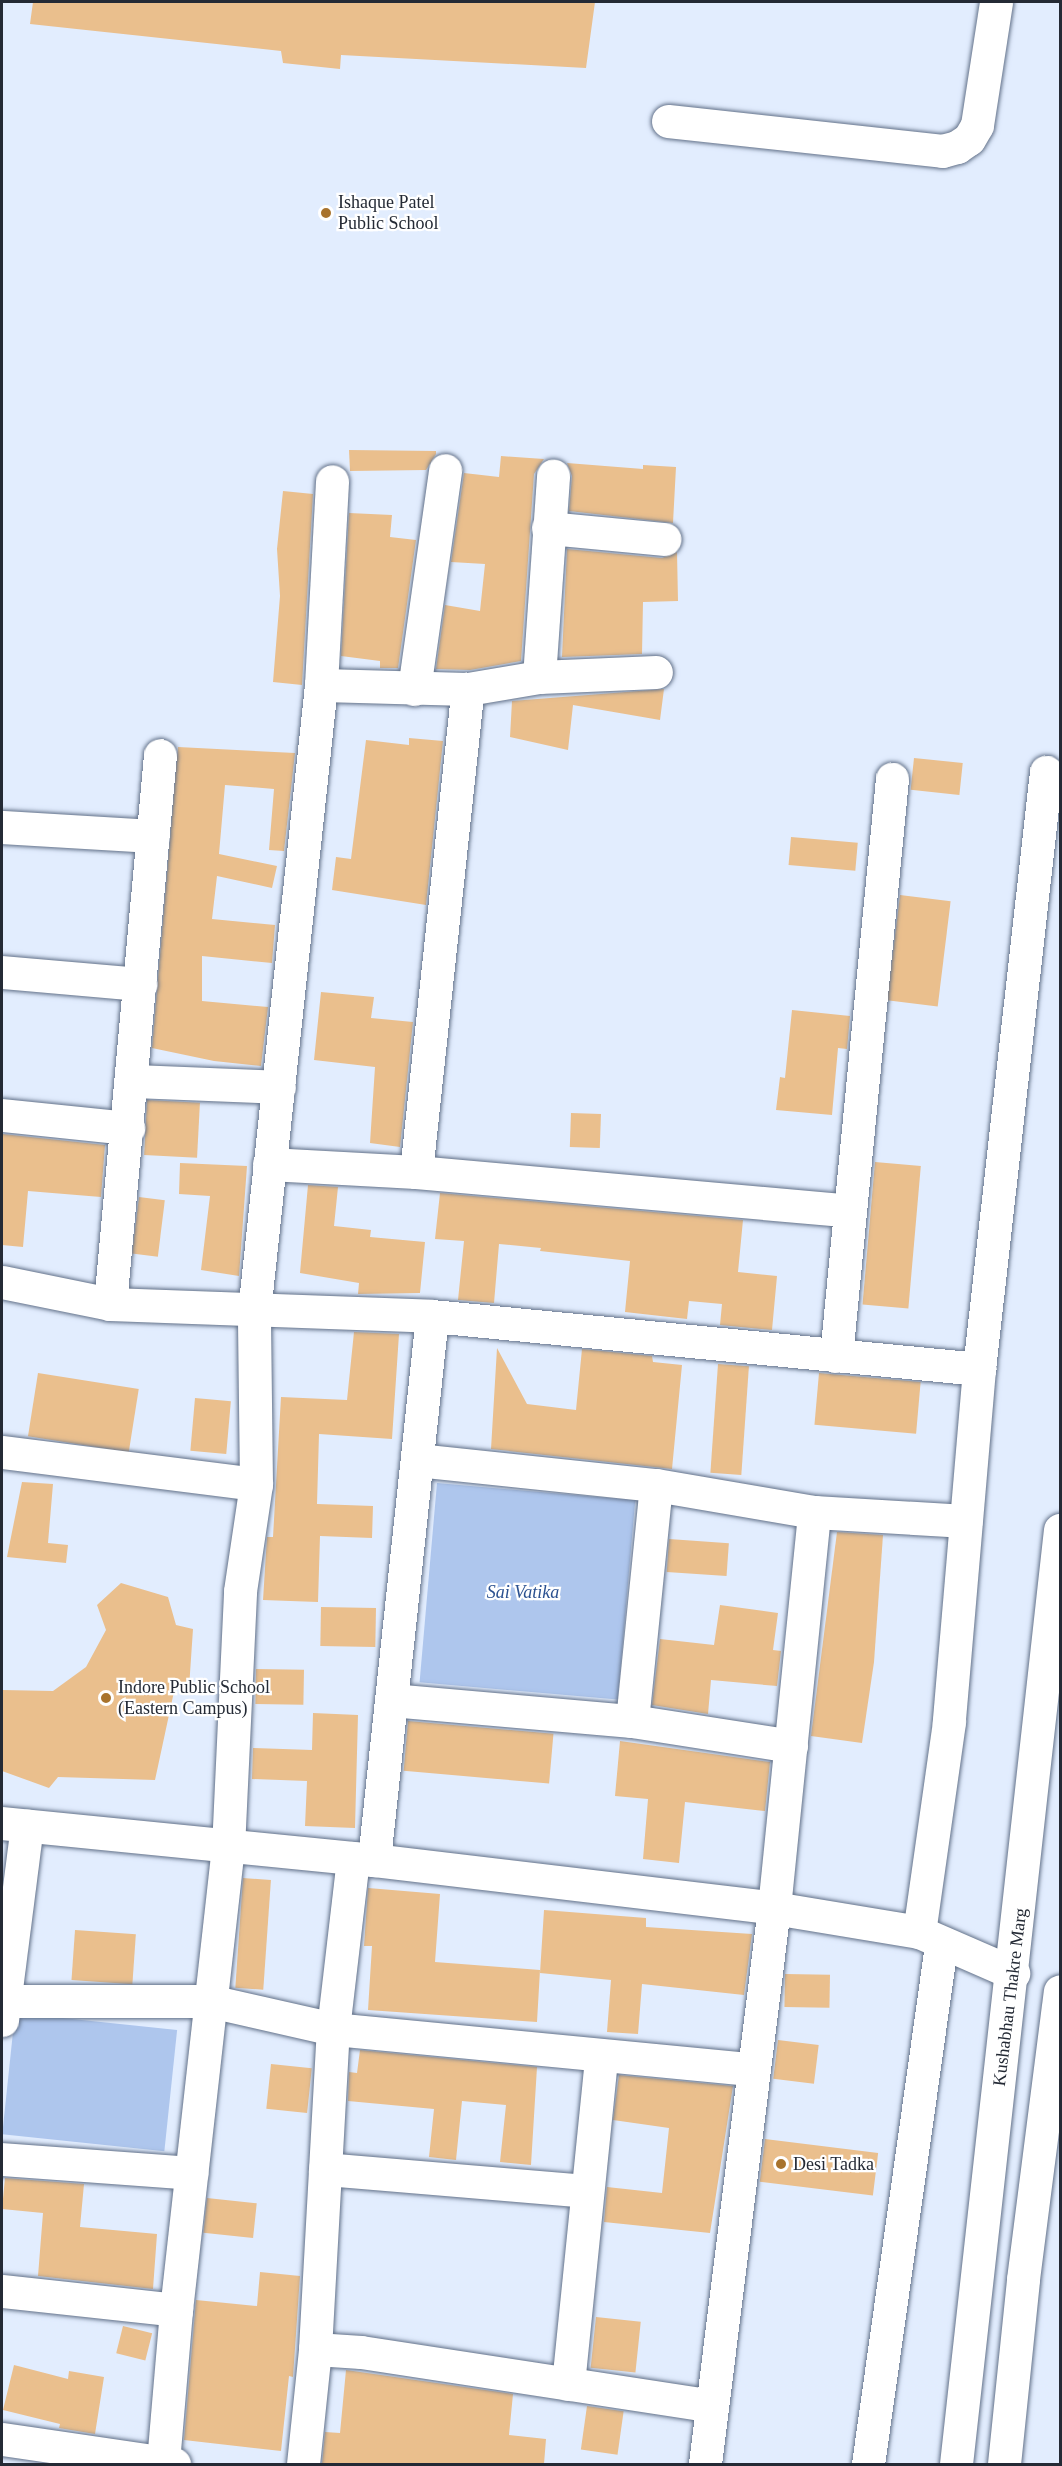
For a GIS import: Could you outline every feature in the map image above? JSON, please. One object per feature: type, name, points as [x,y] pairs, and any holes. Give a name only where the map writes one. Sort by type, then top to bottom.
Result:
[{"type":"street","points":[[668,121],[942,151],[957,147],[969,139],[977,125],[996,2]]},
{"type":"street","points":[[414,689],[445,470]]},
{"type":"street","points":[[539,677],[553,475]]},
{"type":"street","points":[[2,2439],[169,2463],[176,2310],[228,1848],[240,1591],[256,1484],[254,1312],[321,685],[332,481]]},
{"type":"street","points":[[548,528],[664,538]]},
{"type":"street","points":[[321,685],[468,689],[539,677],[656,672]]},
{"type":"street","points":[[416,1172],[468,689]]},
{"type":"street","points":[[110,1304],[128,1128],[160,755]]},
{"type":"street","points":[[868,2464],[930,1938],[979,1369],[1046,772]]},
{"type":"street","points":[[836,1356],[892,779]]},
{"type":"street","points":[[2,827],[153,836]]},
{"type":"street","points":[[2,972],[140,984]]},
{"type":"street","points":[[132,1081],[279,1087]]},
{"type":"street","points":[[2,1115],[128,1128]]},
{"type":"street","points":[[269,1164],[416,1172],[849,1211]]},
{"type":"street","points":[[2,1282],[110,1304],[254,1312],[432,1316],[979,1369]]},
{"type":"street","points":[[303,2464],[315,2349],[333,2029],[391,1700],[432,1316]]},
{"type":"street","points":[[2,1452],[256,1484]]},
{"type":"street","points":[[417,1460],[657,1485],[814,1512],[966,1521]]},
{"type":"street","points":[[632,1721],[657,1485]]},
{"type":"street","points":[[705,2464],[752,2069],[774,1908],[814,1512]]},
{"type":"street","name":"Kushabhau Thakre Marg","points":[[956,2464],[1013,1973],[1060,1530]]},
{"type":"street","points":[[391,1700],[632,1721],[791,1746]]},
{"type":"street","points":[[752,2069],[601,2057],[333,2029],[210,2001],[2,2010],[14,1825],[228,1848],[364,1859],[774,1908],[930,1938],[1013,1973]]},
{"type":"street","points":[[1004,2464],[1023,2279],[1060,1991]]},
{"type":"street","points":[[568,2384],[601,2057]]},
{"type":"street","points":[[2,2159],[191,2173]]},
{"type":"street","points":[[325,2169],[587,2191]]},
{"type":"street","points":[[2,2291],[176,2310]]},
{"type":"street","points":[[315,2349],[361,2352],[712,2406]]},
{"type":"green space","name":"Sai Vatika","points":[[437,1483],[635,1500],[618,1700],[420,1682]]},
{"type":"green space","points":[[15,2013],[177,2030],[164,2151],[2,2134]]},
{"type":"building","points":[[33,2],[595,2],[586,68],[341,55],[340,69],[283,63],[281,51],[30,24]]},
{"type":"building","points":[[349,450],[436,451],[436,454],[426,470],[350,471]]},
{"type":"building","points":[[501,456],[544,459],[534,474],[521,661],[470,670],[436,669],[445,605],[480,611],[485,564],[451,562],[464,473],[499,477]]},
{"type":"building","points":[[567,463],[643,469],[643,465],[676,467],[673,523],[569,511],[572,476]]},
{"type":"building","points":[[283,491],[313,494],[302,685],[273,682],[280,596],[277,549]]},
{"type":"building","points":[[349,513],[392,515],[390,537],[416,540],[398,668],[380,668],[380,661],[341,656]]},
{"type":"building","points":[[567,549],[662,558],[677,552],[678,601],[643,602],[642,654],[562,657]]},
{"type":"building","points":[[664,689],[660,720],[573,705],[568,750],[510,737],[512,701]]},
{"type":"building","points":[[409,738],[443,741],[426,905],[332,890],[336,857],[351,859],[366,740],[409,745]]},
{"type":"building","points":[[178,747],[295,753],[284,851],[269,850],[274,789],[225,785],[219,854],[277,866],[272,888],[217,876],[212,919],[275,925],[272,963],[202,956],[202,1001],[268,1007],[261,1066],[214,1061],[152,1048]]},
{"type":"building","points":[[914,758],[963,763],[959,795],[911,790]]},
{"type":"building","points":[[791,837],[858,843],[855,871],[789,865]]},
{"type":"building","points":[[900,895],[951,901],[938,1006],[887,1000]]},
{"type":"building","points":[[321,992],[374,997],[371,1018],[413,1022],[400,1147],[370,1143],[375,1067],[314,1060]]},
{"type":"building","points":[[792,1010],[850,1016],[847,1049],[838,1048],[832,1115],[776,1110],[780,1077],[785,1078]]},
{"type":"building","points":[[147,1100],[200,1103],[197,1158],[144,1155]]},
{"type":"building","points":[[571,1113],[601,1114],[600,1148],[570,1147]]},
{"type":"building","points":[[3,1134],[105,1145],[101,1197],[28,1191],[23,1247],[2,1245]]},
{"type":"building","points":[[875,1162],[921,1166],[908,1308],[863,1304]]},
{"type":"building","points":[[180,1163],[247,1166],[239,1276],[201,1270],[210,1196],[179,1194]]},
{"type":"building","points":[[308,1185],[338,1187],[334,1226],[371,1230],[370,1237],[425,1242],[420,1293],[358,1294],[359,1283],[300,1273]]},
{"type":"building","points":[[440,1193],[743,1220],[738,1272],[777,1276],[772,1330],[720,1325],[722,1304],[689,1301],[687,1319],[625,1312],[630,1261],[540,1251],[541,1248],[499,1244],[494,1303],[458,1300],[464,1241],[435,1239]]},
{"type":"building","points":[[139,1197],[165,1200],[158,1257],[132,1254]]},
{"type":"building","points":[[354,1332],[399,1334],[392,1439],[319,1434],[317,1504],[373,1506],[372,1538],[320,1536],[318,1602],[263,1600],[267,1537],[273,1537],[281,1397],[347,1400]]},
{"type":"building","points":[[497,1348],[527,1404],[576,1410],[582,1349],[652,1356],[653,1362],[682,1365],[672,1469],[491,1449]]},
{"type":"building","points":[[718,1364],[749,1366],[741,1475],[710,1473]]},
{"type":"building","points":[[38,1373],[139,1389],[129,1452],[28,1436]]},
{"type":"building","points":[[819,1373],[921,1382],[916,1434],[814,1425]]},
{"type":"building","points":[[195,1398],[231,1401],[226,1454],[190,1451]]},
{"type":"building","points":[[22,1482],[53,1484],[48,1543],[68,1545],[66,1563],[7,1557]]},
{"type":"building","points":[[837,1532],[883,1535],[874,1662],[862,1743],[811,1736]]},
{"type":"building","points":[[669,1539],[729,1543],[727,1576],[667,1572]]},
{"type":"building","points":[[121,1583],[168,1597],[176,1625],[193,1629],[189,1688],[175,1687],[155,1780],[58,1777],[49,1788],[2,1771],[2,1690],[53,1691],[86,1667],[106,1630],[97,1605]]},
{"type":"building","points":[[720,1605],[778,1613],[773,1650],[781,1651],[777,1686],[711,1680],[708,1714],[652,1705],[660,1639],[714,1645]]},
{"type":"building","points":[[321,1607],[376,1608],[375,1647],[320,1646]]},
{"type":"building","points":[[256,1669],[304,1670],[303,1705],[255,1704]]},
{"type":"building","points":[[313,1713],[358,1715],[355,1828],[305,1826],[307,1781],[252,1779],[253,1748],[312,1750]]},
{"type":"building","points":[[408,1721],[553,1734],[549,1784],[404,1771]]},
{"type":"building","points":[[620,1741],[770,1762],[765,1811],[685,1802],[679,1863],[643,1859],[648,1799],[615,1796]]},
{"type":"building","points":[[243,1878],[271,1880],[263,1990],[235,1988]]},
{"type":"building","points":[[368,1888],[440,1894],[435,1962],[540,1970],[537,2022],[368,2010],[372,1946],[364,1946]]},
{"type":"building","points":[[544,1910],[646,1918],[646,1927],[752,1934],[744,1995],[642,1984],[638,2034],[607,2032],[611,1980],[540,1973]]},
{"type":"building","points":[[75,1930],[136,1934],[132,1984],[72,1980]]},
{"type":"building","points":[[785,1974],[830,1975],[829,2008],[784,2007]]},
{"type":"building","points":[[778,2040],[819,2045],[814,2084],[773,2079]]},
{"type":"building","points":[[360,2050],[537,2067],[531,2165],[500,2162],[506,2105],[462,2101],[456,2160],[429,2157],[434,2109],[348,2101],[349,2072],[357,2073]]},
{"type":"building","points":[[271,2064],[312,2068],[307,2113],[266,2109]]},
{"type":"building","points":[[619,2075],[733,2086],[710,2233],[604,2222],[607,2187],[662,2193],[669,2128],[613,2120]]},
{"type":"building","points":[[765,2139],[878,2153],[873,2196],[760,2182]]},
{"type":"building","points":[[5,2178],[84,2184],[80,2227],[157,2234],[153,2289],[38,2276],[43,2213],[2,2209]]},
{"type":"building","points":[[207,2198],[257,2203],[253,2238],[203,2233]]},
{"type":"building","points":[[260,2272],[300,2276],[293,2377],[289,2376],[281,2451],[184,2440],[196,2300],[257,2306]]},
{"type":"building","points":[[596,2317],[641,2322],[635,2372],[591,2368]]},
{"type":"building","points":[[123,2326],[152,2333],[145,2360],[116,2353]]},
{"type":"building","points":[[14,2365],[68,2379],[69,2371],[104,2377],[95,2434],[59,2428],[60,2424],[3,2410]]},
{"type":"building","points":[[346,2370],[513,2394],[509,2435],[546,2439],[544,2464],[322,2464],[325,2432],[340,2433]]},
{"type":"building","points":[[587,2406],[624,2411],[618,2455],[581,2450]]},
{"type":"place","name":"Ishaque Patel Public School","points":[[326,213]]},
{"type":"place","name":"Indore Public School (Eastern Campus)","points":[[106,1698]]},
{"type":"place","name":"Desi Tadka","points":[[781,2164]]}]
